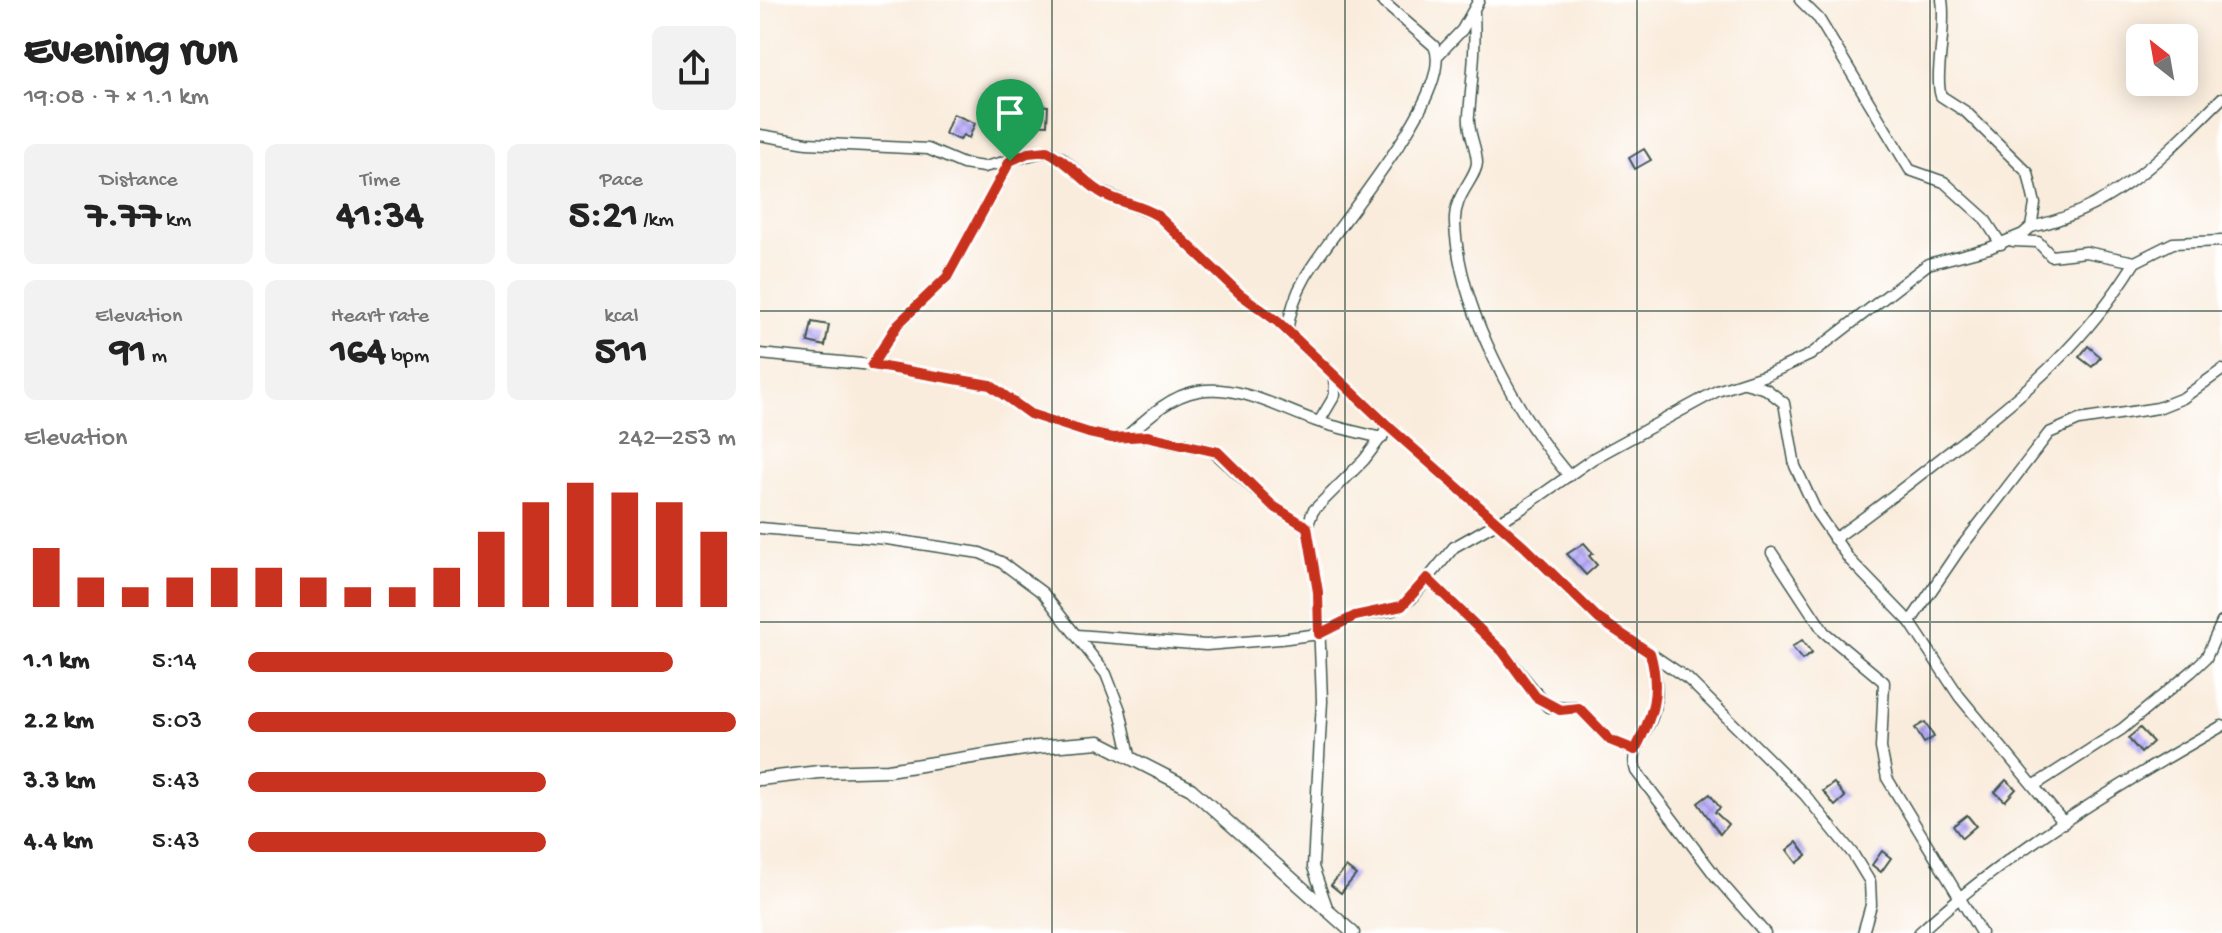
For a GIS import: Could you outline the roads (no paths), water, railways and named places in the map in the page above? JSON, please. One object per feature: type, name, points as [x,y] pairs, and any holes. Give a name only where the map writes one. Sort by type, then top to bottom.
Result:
[{"type":"street","points":[[1381,0],[1427,38],[1439,54]]},
{"type":"street","points":[[1287,331],[1291,307],[1306,276],[1411,127],[1438,66],[1439,54],[1474,12],[1479,0]]},
{"type":"street","points":[[1800,0],[1819,19],[1910,170],[1944,182],[2006,242],[2038,242],[2051,256],[2086,252],[2135,262]]},
{"type":"street","points":[[1942,0],[1945,32],[1938,86],[1941,96],[1966,112],[2028,173],[2035,204],[2031,227]]},
{"type":"street","points":[[1474,12],[1477,58],[1469,115],[1477,163],[1458,199],[1457,237],[1476,319],[1489,349],[1539,440],[1569,476]]},
{"type":"street","points":[[1077,635],[1206,645],[1319,634],[1355,616],[1402,606],[1454,547],[1693,402],[1810,355],[1928,264],[2006,242],[2031,227],[2068,219],[2104,201],[2149,169],[2222,98]]},
{"type":"street","points":[[760,135],[818,144],[928,149],[963,164],[984,167],[1028,153],[1047,151],[1062,158],[1109,197],[1151,211],[1240,294],[1287,331],[1389,427],[1498,522],[1599,619],[1650,653],[1709,699],[1805,795],[1853,854],[1870,882],[1871,905],[1863,933]]},
{"type":"street","points":[[872,365],[898,324],[947,277],[1010,161]]},
{"type":"street","points":[[1834,539],[1993,418],[2066,355],[2117,292],[2135,262],[2173,243],[2222,241]]},
{"type":"street","points":[[760,354],[872,365],[990,385],[1030,414],[1089,433],[1124,438],[1147,436],[1218,452],[1273,506],[1307,527]]},
{"type":"street","points":[[1910,622],[1959,550],[2049,433],[2079,420],[2158,408],[2183,398],[2222,370]]},
{"type":"street","points":[[1319,422],[1335,395],[1334,376]]},
{"type":"street","points":[[1745,383],[1766,389],[1784,403],[1798,475],[1834,539],[1849,559],[1910,622],[1959,696],[2064,823]]},
{"type":"street","points":[[1124,438],[1158,409],[1196,392],[1226,391],[1319,422],[1382,438]]},
{"type":"street","points":[[1328,912],[1313,867],[1312,836],[1321,767],[1319,634],[1318,592],[1307,527],[1313,511],[1389,427]]},
{"type":"street","points":[[760,528],[842,533],[980,553],[1001,562],[1043,593],[1113,687],[1130,755]]},
{"type":"street","points":[[1772,553],[1824,632],[1884,682],[1881,748],[1887,778],[1981,933]]},
{"type":"street","points":[[1427,578],[1503,652],[1548,707],[1560,710],[1579,708],[1610,740],[1635,750]]},
{"type":"street","points":[[2035,785],[2122,729],[2191,672],[2206,658],[2222,622]]},
{"type":"street","points":[[1650,653],[1657,693],[1653,715],[1632,761],[1636,771],[1669,817],[1765,933]]},
{"type":"street","points":[[1919,933],[1959,897],[2064,823],[2222,726]]},
{"type":"street","points":[[760,779],[819,772],[888,770],[1099,742],[1130,755],[1191,789],[1353,933]]}]
